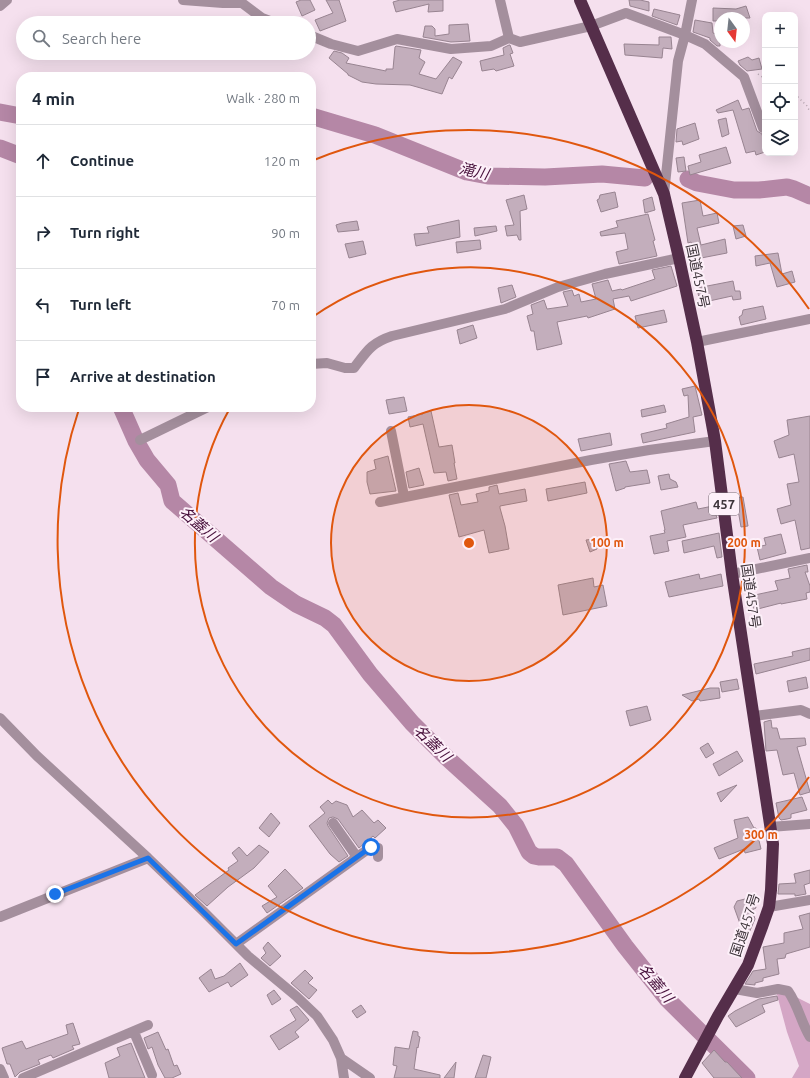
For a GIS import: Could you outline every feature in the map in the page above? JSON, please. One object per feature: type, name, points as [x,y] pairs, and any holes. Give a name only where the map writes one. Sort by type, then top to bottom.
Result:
[{"type":"highway","name":"国道457号","points":[[580,0],[664,194],[679,258],[716,440],[732,574],[773,844],[771,890],[768,907],[748,965],[718,1016],[686,1078]]},
{"type":"street","points":[[0,6],[6,0]]},
{"type":"street","points":[[183,0],[242,4],[259,16]]},
{"type":"street","points":[[500,0],[509,38]]},
{"type":"street","points":[[664,194],[678,61],[686,35],[692,0]]},
{"type":"street","points":[[316,38],[331,44],[358,51],[397,39],[451,50],[491,46],[509,38],[520,42],[591,26],[626,13],[686,35],[705,44],[744,77],[762,125]]},
{"type":"street","points":[[316,363],[328,362],[345,368],[354,368],[369,349],[380,340],[505,309],[558,288],[612,272],[679,258]]},
{"type":"street","points":[[697,342],[810,319]]},
{"type":"street","points":[[140,440],[198,412]]},
{"type":"street","points":[[391,431],[404,496]]},
{"type":"street","points":[[380,502],[591,460],[716,440]]},
{"type":"street","points":[[732,574],[810,558]]},
{"type":"street","points":[[754,716],[801,710],[810,714]]},
{"type":"street","points":[[0,718],[37,756],[148,858],[248,956],[296,996],[317,1016],[333,1040],[341,1058],[344,1078]]},
{"type":"street","points":[[333,823],[357,857]]},
{"type":"street","points":[[770,827],[810,824]]},
{"type":"street","points":[[236,944],[371,847],[378,848],[378,857]]},
{"type":"street","points":[[0,917],[148,858]]},
{"type":"street","points":[[768,907],[810,900]]},
{"type":"street","points":[[735,989],[757,993],[778,989],[788,991],[795,1001],[803,1025],[810,1037]]},
{"type":"street","points":[[22,1078],[148,1025]]},
{"type":"street","points":[[134,1032],[152,1075]]},
{"type":"street","points":[[341,1058],[370,1078]]},
{"type":"street","points":[[0,1069],[4,1078]]},
{"type":"path","points":[[758,74],[762,77]]},
{"type":"path","points":[[798,97],[807,106],[810,112]]},
{"type":"shaded area","points":[[776,991],[798,998],[810,1004],[810,1078],[792,1078],[799,1066],[787,1032]]},
{"type":"building","points":[[301,0],[310,0],[315,10],[302,16],[296,2]]},
{"type":"building","points":[[326,0],[339,0],[346,21],[320,31],[316,20],[333,13]]},
{"type":"building","points":[[400,0],[443,0],[443,11],[428,12],[429,4],[396,12],[393,2]]},
{"type":"building","points":[[629,0],[649,2],[649,11],[630,6]]},
{"type":"building","points":[[746,6],[748,12],[714,12],[713,21],[713,8],[736,9]]},
{"type":"building","points":[[654,9],[680,15],[677,25],[652,16]]},
{"type":"building","points":[[695,20],[712,23],[714,43],[710,38],[693,32]]},
{"type":"building","points":[[468,24],[470,41],[451,42],[423,37],[425,26],[432,26],[435,29],[435,36],[449,34],[449,25]]},
{"type":"building","points":[[659,37],[671,37],[672,49],[663,48],[662,58],[625,55],[624,44],[659,45]]},
{"type":"building","points":[[509,45],[513,53],[510,54],[514,66],[496,71],[494,69],[482,71],[480,61],[504,55],[503,48]]},
{"type":"building","points":[[396,46],[421,50],[419,58],[425,62],[419,74],[436,79],[453,57],[462,62],[452,79],[449,77],[442,94],[410,85],[362,82],[348,75],[329,58],[334,51],[342,53],[349,58],[346,63],[386,71],[386,69],[393,69]]},
{"type":"building","points":[[748,57],[752,60],[759,58],[762,69],[747,71],[738,61]]},
{"type":"building","points":[[738,100],[742,110],[749,108],[757,131],[762,134],[762,153],[756,155],[755,151],[746,153],[733,110],[718,113],[716,110]]},
{"type":"building","points":[[726,118],[729,134],[722,137],[718,120]]},
{"type":"building","points":[[695,123],[699,139],[683,145],[682,141],[676,142],[677,129]]},
{"type":"building","points":[[726,147],[731,163],[690,175],[688,166],[701,162],[699,155]]},
{"type":"building","points":[[684,157],[686,171],[678,172],[676,158]]},
{"type":"building","points":[[615,192],[618,207],[601,212],[597,200],[599,199],[600,195]]},
{"type":"building","points":[[524,195],[527,209],[520,211],[521,240],[519,240],[517,235],[507,236],[505,226],[514,225],[506,200]]},
{"type":"building","points":[[652,197],[655,210],[645,213],[643,200]]},
{"type":"building","points":[[700,200],[703,216],[717,213],[719,223],[697,228],[701,245],[725,239],[727,253],[696,259],[691,242],[688,243],[682,203]]},
{"type":"building","points":[[648,214],[655,240],[653,241],[657,256],[619,264],[616,252],[628,249],[625,233],[601,236],[600,232],[618,227],[616,221]]},
{"type":"building","points":[[459,220],[460,237],[416,246],[414,234],[429,233],[427,227]]},
{"type":"building","points":[[357,221],[359,230],[338,232],[336,225]]},
{"type":"building","points":[[743,225],[746,236],[736,239],[733,226]]},
{"type":"building","points":[[496,226],[497,231],[475,236],[474,228]]},
{"type":"building","points":[[480,240],[481,249],[457,253],[456,242]]},
{"type":"building","points":[[363,241],[366,254],[349,258],[345,244]]},
{"type":"building","points":[[778,253],[782,274],[792,271],[795,282],[777,287],[770,263],[756,266],[755,256]]},
{"type":"building","points":[[671,266],[677,286],[631,301],[629,296],[613,299],[615,309],[588,318],[587,316],[557,322],[562,344],[537,350],[534,331],[531,331],[527,316],[533,314],[531,305],[544,300],[547,309],[568,306],[563,292],[572,290],[574,296],[579,294],[581,302],[596,299],[592,284],[608,280],[612,291],[622,290],[655,279],[652,270]]},
{"type":"building","points":[[733,281],[735,291],[740,291],[741,299],[733,300],[732,296],[700,303],[697,288]]},
{"type":"building","points":[[512,285],[516,297],[501,303],[498,288]]},
{"type":"building","points":[[763,306],[766,319],[741,325],[739,317],[742,315],[743,310]]},
{"type":"building","points":[[664,310],[667,322],[638,328],[635,316]]},
{"type":"building","points":[[473,325],[477,338],[460,344],[457,330]]},
{"type":"building","points":[[695,386],[702,415],[693,417],[695,432],[643,443],[641,434],[667,428],[666,424],[689,417],[688,395],[684,396],[682,389]]},
{"type":"building","points":[[404,397],[407,411],[389,414],[386,400]]},
{"type":"building","points":[[664,405],[666,412],[642,417],[641,410]]},
{"type":"building","points":[[431,411],[439,447],[452,445],[457,479],[448,481],[446,472],[434,473],[423,424],[410,427],[408,417]]},
{"type":"building","points":[[810,416],[810,548],[801,550],[795,520],[781,524],[777,509],[791,505],[787,484],[799,482],[794,454],[779,458],[774,441],[789,435],[787,420]]},
{"type":"building","points":[[610,433],[612,445],[581,451],[578,439]]},
{"type":"building","points":[[388,456],[396,491],[370,494],[367,482],[367,472],[376,469],[374,460]]},
{"type":"building","points":[[626,461],[630,472],[647,470],[650,483],[625,487],[616,491],[609,464]]},
{"type":"building","points":[[419,468],[424,485],[409,488],[406,472]]},
{"type":"building","points":[[669,474],[670,479],[676,482],[678,487],[661,490],[658,476]]},
{"type":"building","points":[[585,482],[587,493],[548,501],[546,489]]},
{"type":"building","points":[[497,485],[499,494],[525,489],[527,501],[500,506],[509,549],[489,553],[484,530],[459,537],[449,495],[458,493],[461,505],[478,502],[476,494],[489,491],[489,487]]},
{"type":"building","points":[[743,497],[748,526],[741,527],[736,498]]},
{"type":"building","points":[[696,502],[698,509],[713,506],[717,518],[683,525],[686,537],[667,541],[669,551],[654,554],[650,536],[665,533],[661,511]]},
{"type":"building","points":[[719,533],[722,557],[717,558],[714,546],[684,553],[682,541]]},
{"type":"building","points":[[781,534],[786,553],[760,560],[757,547],[766,545],[764,538]]},
{"type":"building","points":[[594,539],[597,549],[590,552],[586,540]]},
{"type":"building","points":[[807,565],[808,572],[805,572],[810,586],[810,592],[806,593],[807,599],[781,603],[754,610],[750,596],[778,590],[775,581],[790,578],[788,569]]},
{"type":"building","points":[[699,574],[700,579],[721,574],[723,586],[669,597],[665,582]]},
{"type":"building","points":[[593,578],[594,587],[603,585],[607,606],[563,615],[558,585]]},
{"type":"building","points":[[810,648],[810,660],[756,674],[754,664],[793,656],[792,652]]},
{"type":"building","points":[[806,677],[808,688],[789,692],[787,681]]},
{"type":"building","points":[[737,679],[739,689],[722,692],[720,682]]},
{"type":"building","points":[[710,688],[719,688],[720,698],[700,701],[699,699],[692,701],[682,695]]},
{"type":"building","points":[[647,706],[651,720],[630,726],[626,711]]},
{"type":"building","points":[[771,720],[772,728],[777,728],[780,739],[805,738],[806,745],[797,747],[810,792],[800,795],[794,773],[783,775],[777,750],[766,751],[764,722]]},
{"type":"building","points":[[708,743],[714,753],[706,758],[700,748]]},
{"type":"building","points":[[737,751],[743,761],[719,776],[713,764]]},
{"type":"building","points":[[737,785],[721,802],[717,793]]},
{"type":"building","points":[[802,797],[807,810],[791,814],[791,818],[781,820],[779,818],[776,803]]},
{"type":"building","points":[[328,800],[332,804],[336,801],[347,805],[353,817],[362,810],[374,823],[378,820],[386,828],[375,838],[373,836],[359,848],[338,819],[333,817],[329,818],[327,823],[328,826],[348,856],[339,862],[330,854],[309,826],[325,813],[320,807]]},
{"type":"building","points":[[271,813],[280,823],[269,837],[259,828]]},
{"type":"building","points":[[748,817],[754,828],[756,828],[761,849],[745,853],[744,849],[719,859],[714,848],[738,838],[734,820]]},
{"type":"building","points":[[259,845],[269,852],[254,868],[228,887],[207,906],[195,895],[229,870],[228,868],[238,861],[232,853],[239,847],[247,856]]},
{"type":"building","points":[[285,869],[303,888],[267,913],[262,906],[277,897],[268,886]]},
{"type":"building","points":[[810,870],[810,883],[804,885],[806,894],[795,896],[795,894],[778,894],[779,884],[796,883],[794,874]]},
{"type":"building","points":[[753,897],[756,908],[752,910],[755,919],[749,933],[743,932],[734,907],[737,901]]},
{"type":"building","points":[[810,913],[810,947],[786,954],[785,958],[777,959],[779,974],[763,978],[763,981],[755,983],[755,985],[745,984],[753,971],[766,969],[763,947],[784,943],[784,933],[803,929],[799,916]]},
{"type":"building","points":[[268,942],[281,956],[270,966],[261,958],[266,953],[263,948]]},
{"type":"building","points":[[240,963],[248,975],[231,987],[228,982],[209,992],[199,978],[211,969],[215,979],[224,976]]},
{"type":"building","points":[[305,970],[313,978],[308,983],[317,990],[309,999],[291,983]]},
{"type":"building","points":[[274,990],[281,999],[272,1005],[267,995]]},
{"type":"building","points":[[777,996],[778,1000],[762,1005],[765,1012],[736,1027],[728,1016],[759,999]]},
{"type":"building","points":[[361,1005],[366,1012],[357,1018],[352,1011]]},
{"type":"building","points":[[297,1006],[309,1020],[295,1032],[299,1037],[279,1050],[270,1036],[296,1020],[290,1010]]},
{"type":"building","points":[[73,1023],[80,1044],[72,1046],[74,1049],[53,1058],[51,1055],[38,1060],[40,1064],[20,1072],[15,1077],[10,1064],[7,1064],[2,1048],[22,1041],[26,1049],[68,1034],[66,1025]]},
{"type":"building","points":[[413,1031],[418,1032],[418,1036],[420,1037],[414,1069],[440,1075],[440,1078],[394,1078],[397,1066],[393,1065],[395,1047],[409,1049]]},
{"type":"building","points":[[158,1032],[166,1050],[168,1049],[174,1066],[177,1065],[181,1074],[172,1078],[165,1078],[158,1065],[152,1047],[148,1049],[144,1038]]},
{"type":"building","points":[[131,1043],[145,1078],[109,1078],[105,1063],[120,1056],[117,1048]]},
{"type":"building","points":[[714,1050],[742,1078],[714,1078],[702,1063]]},
{"type":"building","points":[[483,1055],[491,1057],[486,1078],[475,1078]]},
{"type":"building","points":[[456,1062],[454,1078],[444,1078]]},
{"type":"waterway","name":"滝川","points":[[0,112],[16,115]]},
{"type":"waterway","name":"滝川","points":[[316,117],[375,135],[467,172],[488,176],[545,177],[602,174],[645,178]]},
{"type":"waterway","name":"名蓋川","points":[[0,148],[16,154]]},
{"type":"waterway","name":"滝川","points":[[688,179],[697,183],[734,190],[759,190],[787,187],[810,196]]},
{"type":"waterway","name":"名蓋川","points":[[123,412],[136,441],[147,460],[168,485],[172,501],[271,587],[296,604],[325,618],[334,625],[370,674],[412,723],[446,757],[500,806],[516,826],[529,852],[534,856],[539,857],[557,857],[566,864],[625,946],[667,999],[747,1078]]},
{"type":"route","points":[[55,894],[148,858],[236,944],[371,847]]}]
